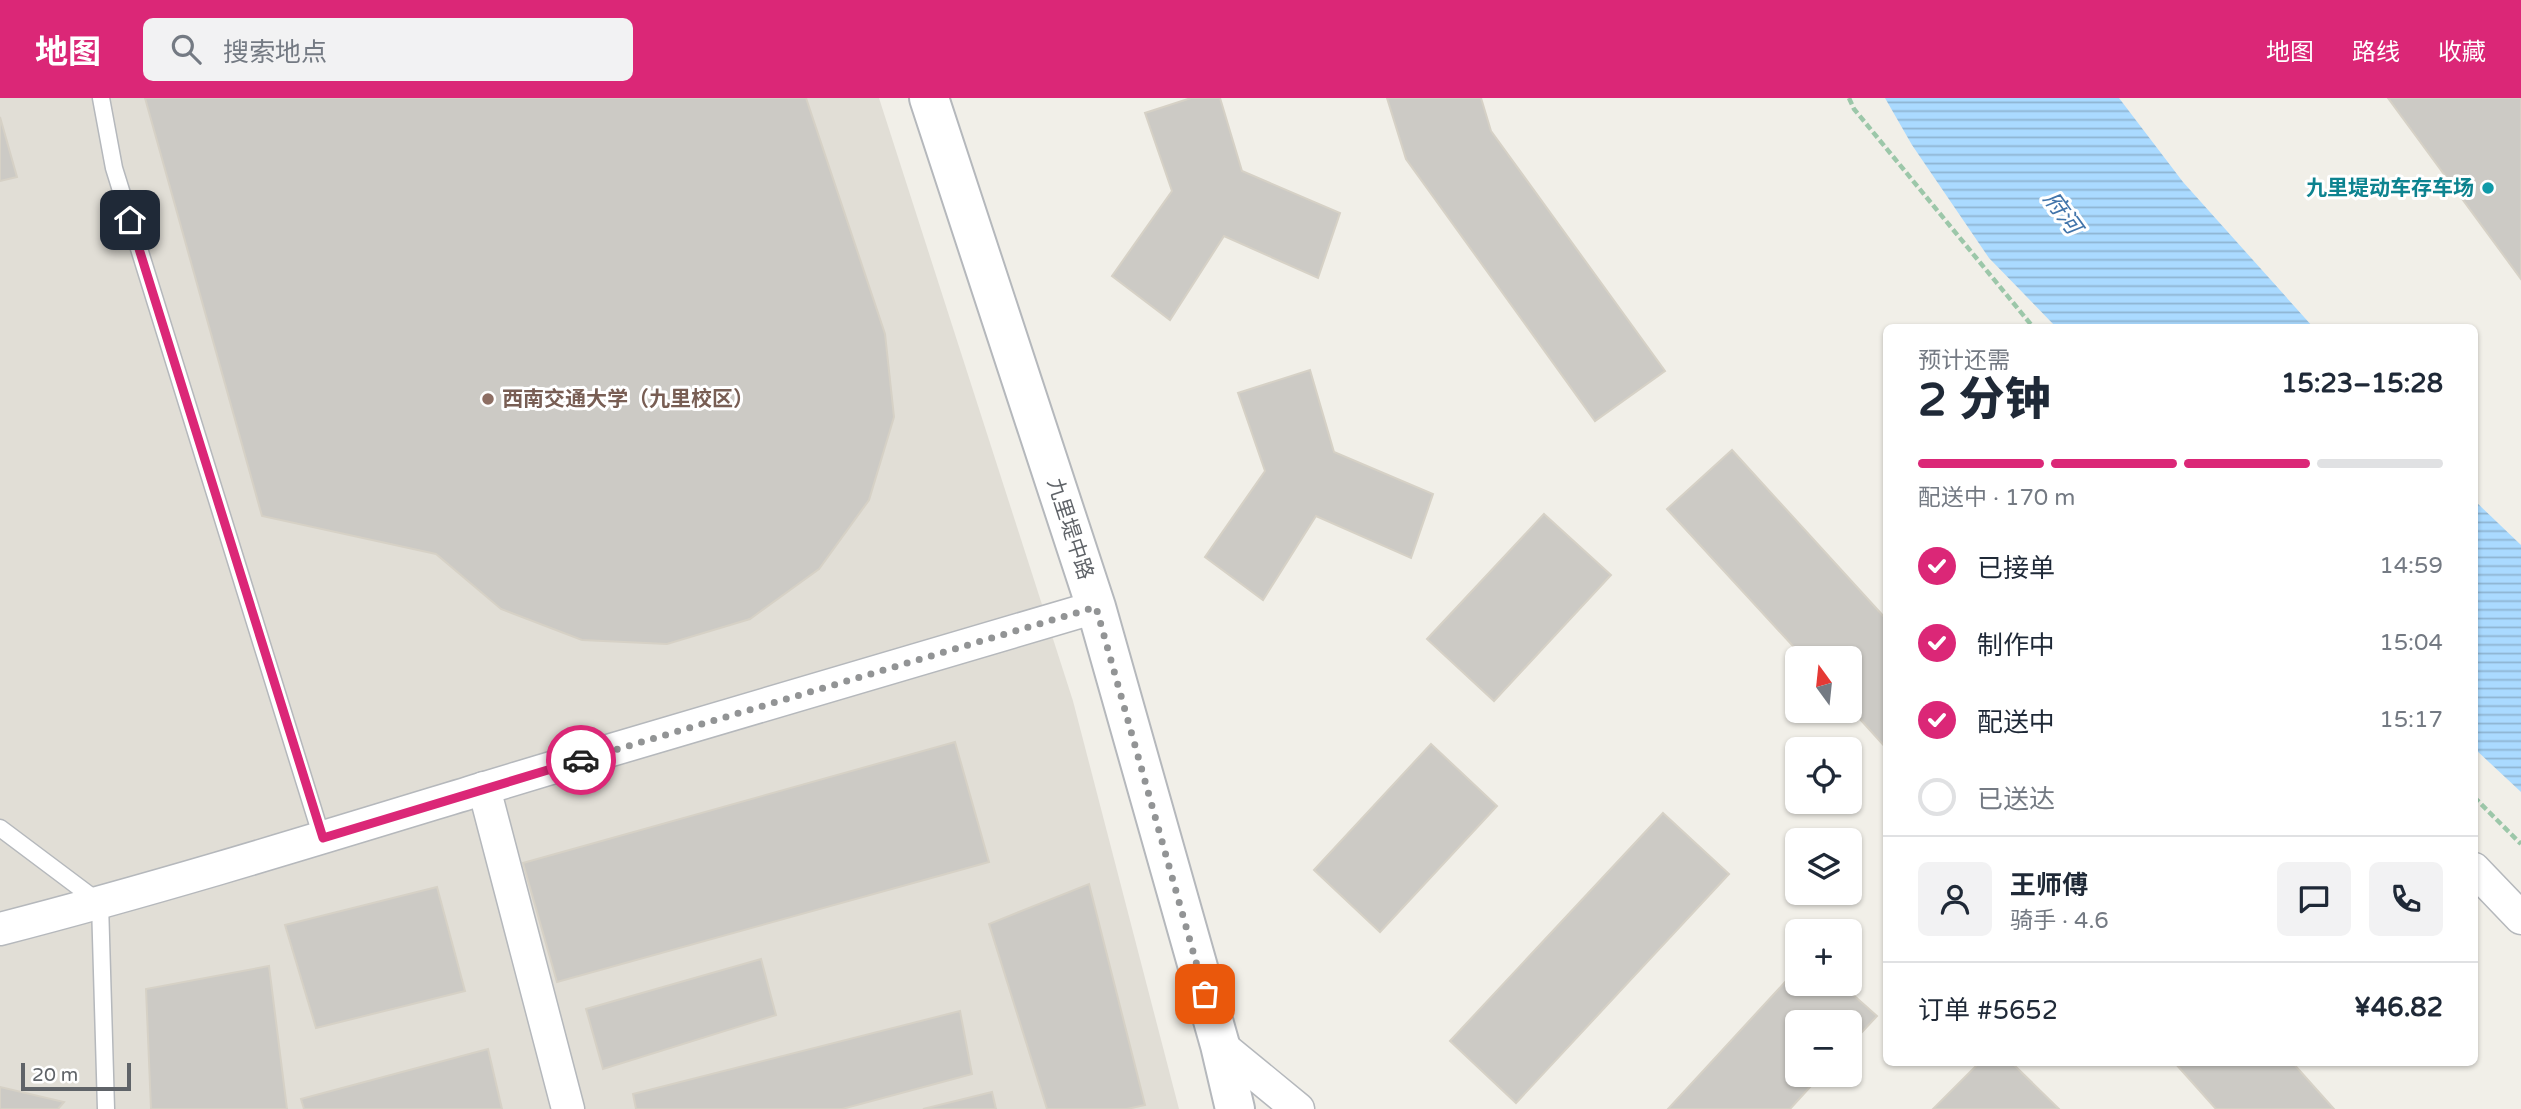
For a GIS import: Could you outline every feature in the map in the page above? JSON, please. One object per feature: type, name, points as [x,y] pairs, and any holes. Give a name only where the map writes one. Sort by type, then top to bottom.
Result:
[{"type":"street","name":"九里堤中路","points":[[929,98],[1096,607],[1220,1045],[1235,1109]]},
{"type":"street","points":[[0,929],[323,838],[1096,607]]},
{"type":"street","points":[[484,788],[568,1109]]},
{"type":"street","points":[[2478,873],[2521,918]]},
{"type":"street","points":[[1220,1045],[1298,1109]]},
{"type":"lane","points":[[101,98],[114,168],[323,838]]},
{"type":"lane","points":[[0,828],[100,903],[106,1109]]},
{"type":"path","points":[[1849,98],[1854,109],[2031,324]]},
{"type":"path","points":[[2478,801],[2521,844]]},
{"type":"shaded area","name":"西南交通大学（九里校区）","points":[[0,98],[879,98],[1073,701],[1179,1109],[0,1109]]},
{"type":"water","name":"府河","points":[[1885,98],[2119,98],[2183,182],[2310,324],[2053,324],[1989,258],[1912,145]]},
{"type":"water","points":[[2478,504],[2521,545],[2521,792],[2478,752]]},
{"type":"building","points":[[145,98],[806,98],[885,334],[894,417],[869,500],[819,569],[750,619],[667,644],[582,640],[501,609],[436,554],[262,516]]},
{"type":"building","points":[[1191,98],[1220,98],[1242,171],[1340,213],[1318,278],[1224,236],[1170,320],[1112,276],[1172,191],[1145,113]]},
{"type":"building","points":[[1387,98],[1481,98],[1491,131],[1665,371],[1595,421],[1406,159]]},
{"type":"building","name":"九里堤动车存车场","points":[[2388,98],[2521,98],[2521,279]]},
{"type":"building","points":[[0,117],[17,177],[0,181]]},
{"type":"building","points":[[1310,370],[1334,452],[1433,494],[1411,558],[1316,516],[1263,600],[1205,557],[1265,471],[1238,393]]},
{"type":"building","points":[[1732,450],[1883,616],[1883,745],[1862,721],[1862,646],[1793,646],[1667,509]]},
{"type":"building","points":[[1544,514],[1611,575],[1494,701],[1427,639]]},
{"type":"building","points":[[955,742],[989,862],[557,982],[523,863]]},
{"type":"building","points":[[1431,744],[1497,806],[1380,932],[1314,870]]},
{"type":"building","points":[[1663,813],[1729,874],[1516,1103],[1450,1041]]},
{"type":"building","points":[[1089,884],[1145,1105],[1127,1109],[1047,1109],[989,924]]},
{"type":"building","points":[[437,887],[465,991],[316,1028],[285,925]]},
{"type":"building","points":[[761,959],[776,1015],[603,1069],[586,1009]]},
{"type":"building","points":[[269,966],[287,1109],[151,1109],[146,989]]},
{"type":"building","points":[[1785,982],[1785,996],[1854,996],[1877,1016],[1862,1032],[1862,1010],[1785,1010],[1785,1087],[1810,1087],[1790,1109],[1668,1109]]},
{"type":"building","points":[[960,1011],[972,1074],[842,1109],[636,1109],[633,1094]]},
{"type":"building","points":[[488,1049],[502,1109],[304,1109],[301,1099]]},
{"type":"building","points":[[1976,1066],[2015,1066],[2059,1109],[1933,1109]]},
{"type":"building","points":[[2178,1066],[2296,1066],[2334,1109],[2216,1109]]},
{"type":"building","points":[[0,1087],[64,1102],[58,1109],[0,1109]]},
{"type":"building","points":[[992,1092],[996,1109],[923,1109]]},
{"type":"way so far","points":[[581,760],[1096,607],[1205,994]]},
{"type":"place","name":"九里堤动车存车场","points":[[2488,188]]},
{"type":"place","name":"西南交通大学（九里校区）","points":[[488,399]]},
{"type":"route","points":[[130,220],[323,838],[581,760]]}]
